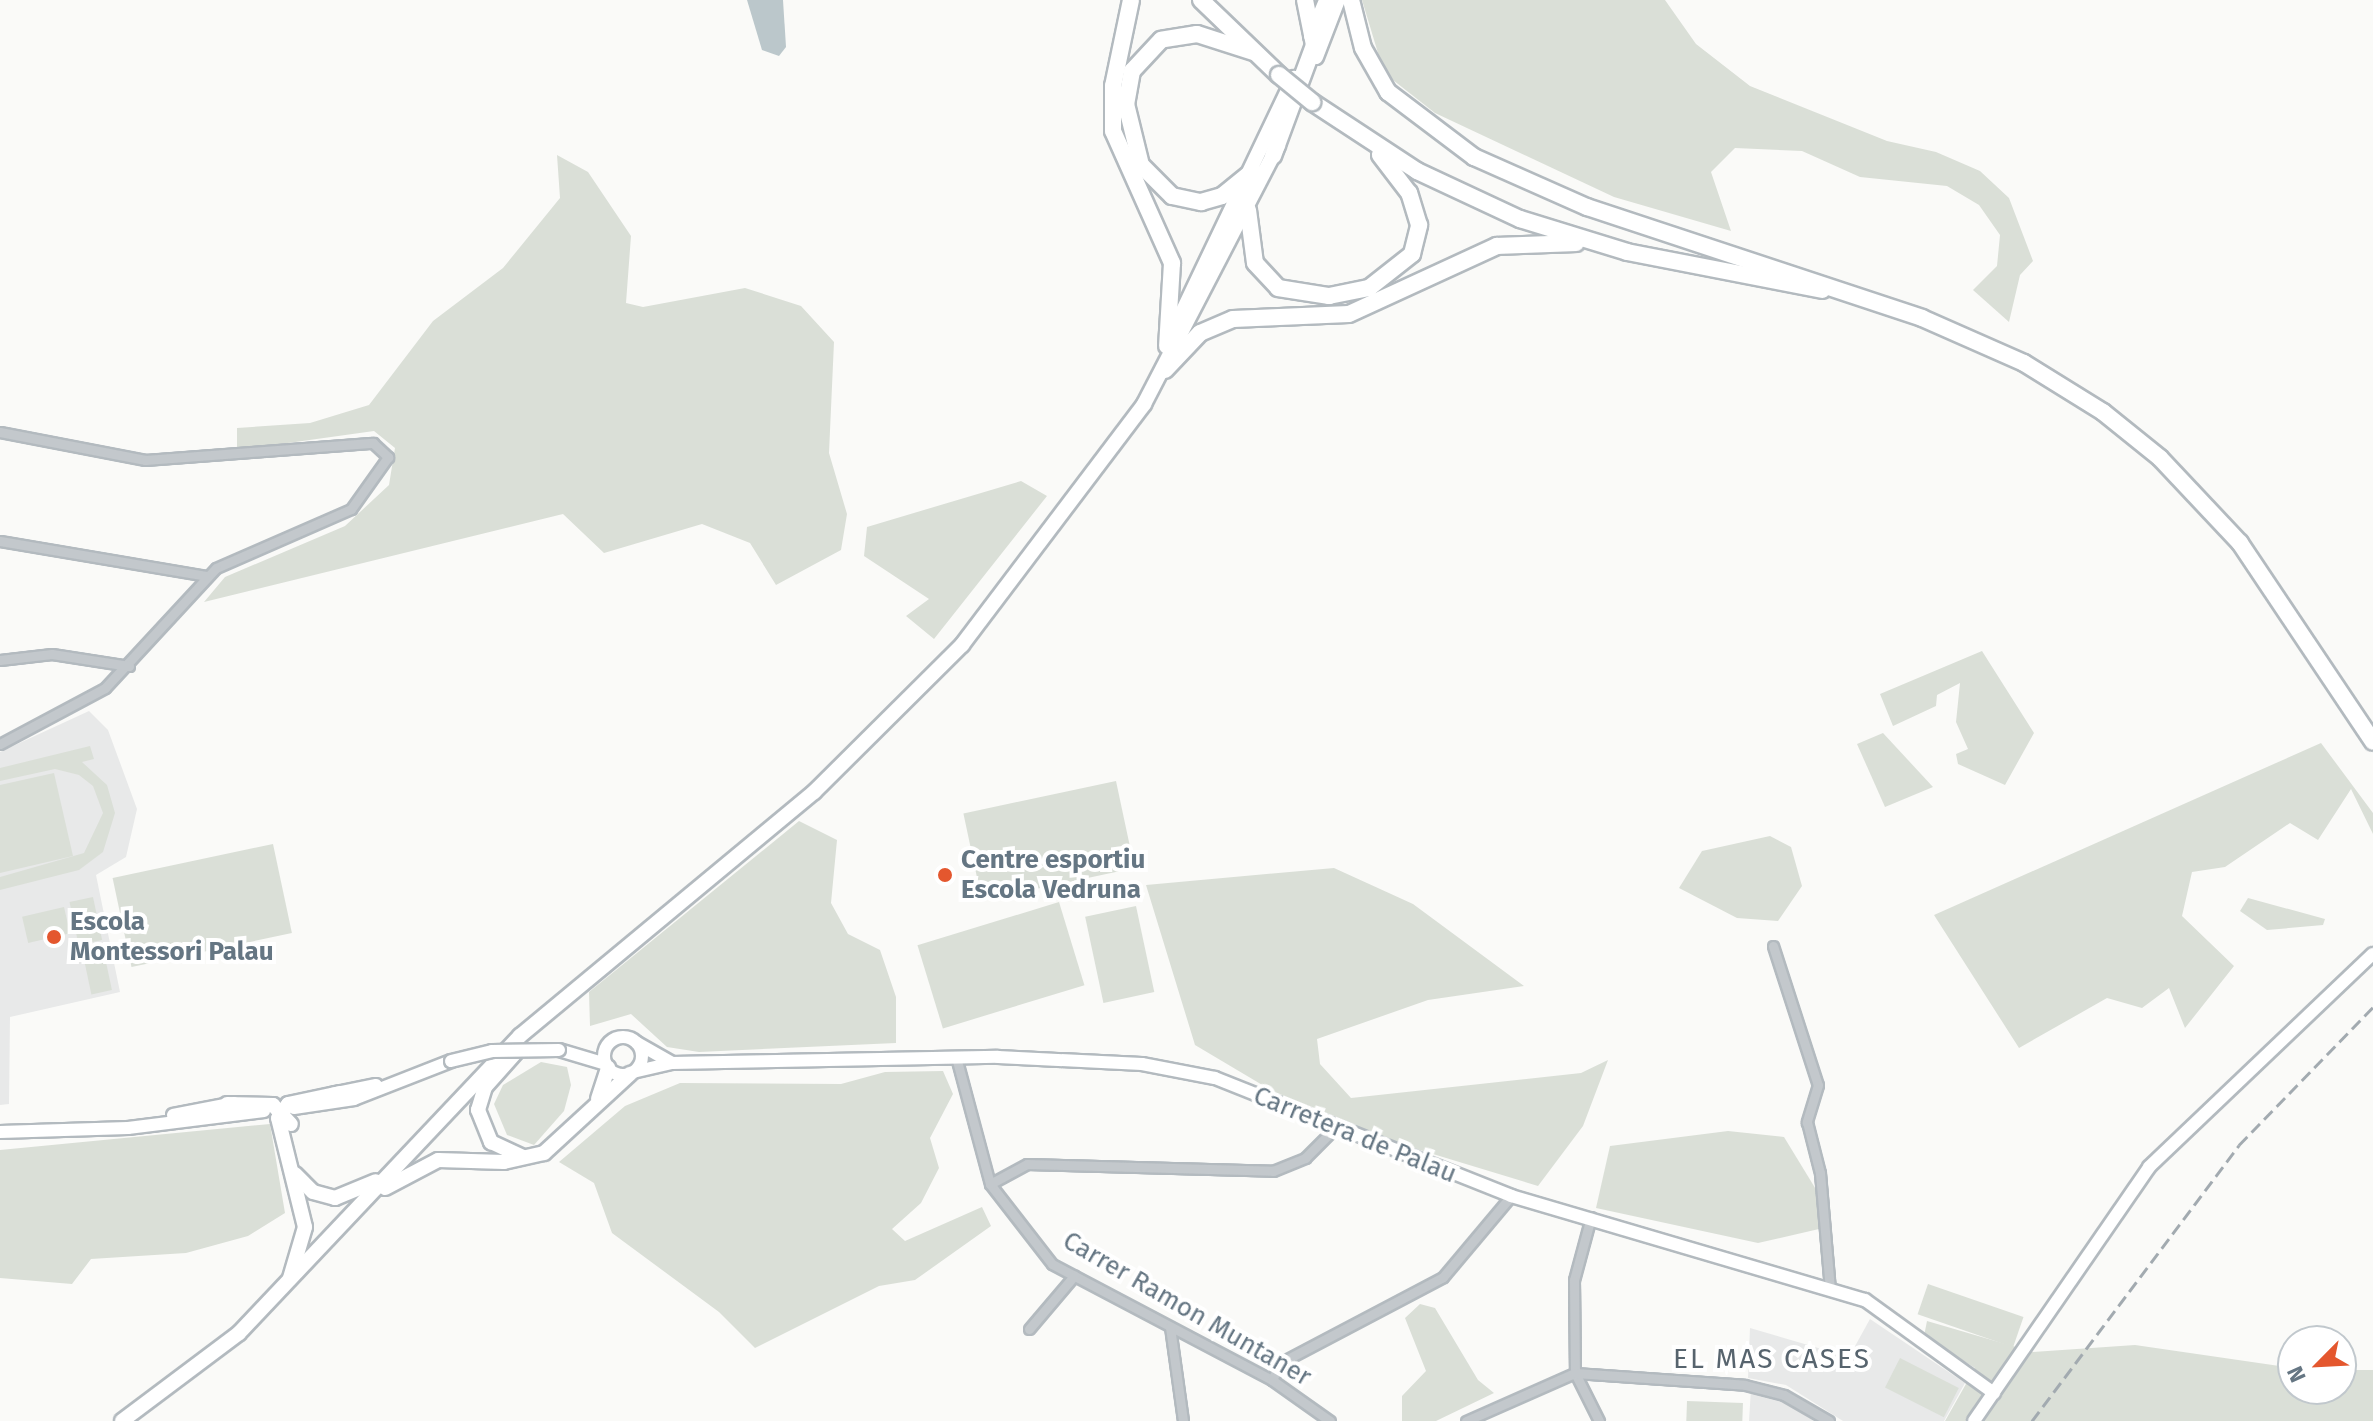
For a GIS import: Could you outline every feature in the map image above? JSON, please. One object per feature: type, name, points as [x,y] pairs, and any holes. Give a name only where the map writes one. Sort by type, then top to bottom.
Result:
[{"type":"highway","points":[[1131,0],[1113,86],[1113,131],[1172,263],[1167,346]]},
{"type":"highway","points":[[1201,0],[1253,52],[1312,102],[1371,144],[1483,203],[1590,242],[1878,303]]},
{"type":"highway","points":[[1273,156],[1313,33],[1305,0]]},
{"type":"highway","points":[[1351,0],[1381,82],[1455,146],[1580,205],[1878,303],[2051,377],[2160,458],[2259,568],[2373,742]]},
{"type":"highway","points":[[1253,52],[1197,34],[1161,40],[1139,59],[1126,104],[1141,165],[1172,196],[1201,202],[1222,196],[1253,171]]},
{"type":"highway","points":[[1248,210],[1255,263],[1278,288],[1329,296],[1388,278],[1412,254],[1419,225],[1409,193],[1371,144]]},
{"type":"highway","points":[[1165,370],[1200,333],[1233,319],[1349,314],[1497,246],[1590,242]]},
{"type":"main road","points":[[1124,430],[1253,171],[1326,0]]},
{"type":"main road","points":[[122,1421],[208,1360],[285,1289],[402,1161],[576,987],[805,800],[908,704],[1012,587],[1165,370],[1248,210],[1338,0]]},
{"type":"main road","points":[[527,1158],[488,1138],[481,1096],[576,987]]},
{"type":"main road","points":[[594,1106],[607,1066]]},
{"type":"main road","points":[[357,1212],[430,1162],[527,1158],[554,1147],[631,1073]]},
{"type":"main road","points":[[227,1104],[281,1110],[340,1093]]},
{"type":"main road","points":[[284,1129],[305,1107]]},
{"type":"main road","points":[[281,1110],[305,1233],[285,1289]]},
{"type":"main road","points":[[257,1111],[284,1129]]},
{"type":"main road","points":[[289,1163],[308,1189],[335,1198],[361,1192],[402,1161]]},
{"type":"street","points":[[0,432],[145,460],[373,443],[385,450],[385,468],[343,514],[206,576],[129,666],[87,702],[0,744]]},
{"type":"street","points":[[0,541],[206,576]]},
{"type":"street","points":[[0,660],[52,654],[129,666]]},
{"type":"street","points":[[1773,946],[1818,1085],[1807,1122],[1820,1173],[1830,1289]]},
{"type":"street","points":[[1974,1421],[2149,1167],[2373,954]]},
{"type":"street","points":[[607,1066],[610,1042]]},
{"type":"street","points":[[582,1053],[610,1042],[636,1042],[672,1063]]},
{"type":"street","points":[[0,1132],[142,1126],[354,1099],[451,1061],[492,1051],[559,1050],[582,1053],[607,1066],[631,1073],[642,1057],[636,1042]]},
{"type":"street","name":"Carretera de Palau","points":[[631,1073],[672,1063],[956,1057],[1142,1064],[1215,1078],[1511,1196],[1591,1217],[1865,1300],[1994,1393]]},
{"type":"street","name":"Carrer Ramon Muntaner","points":[[956,1057],[990,1184],[1052,1264],[1272,1380],[1330,1421]]},
{"type":"street","points":[[142,1126],[227,1104],[340,1093],[407,1078]]},
{"type":"street","points":[[990,1184],[1027,1164],[1273,1171],[1305,1158],[1336,1127]]},
{"type":"street","points":[[1272,1380],[1280,1363],[1443,1277],[1511,1196]]},
{"type":"street","points":[[1591,1217],[1574,1280],[1575,1373],[1599,1421]]},
{"type":"street","points":[[1029,1329],[1074,1276]]},
{"type":"street","points":[[1170,1327],[1183,1421]]},
{"type":"street","points":[[1466,1421],[1575,1373],[1745,1385],[1784,1395],[1829,1421]]},
{"type":"shaded area","points":[[747,0],[783,0],[786,47],[779,56],[762,50]]},
{"type":"shaded area","points":[[1362,0],[1665,0],[1696,44],[1750,86],[1887,141],[1936,152],[1980,171],[2009,198],[2033,261],[2020,275],[2009,322],[1973,290],[1997,266],[2000,235],[1979,205],[1947,186],[1860,177],[1802,151],[1735,148],[1711,172],[1731,231],[1614,197],[1435,113],[1384,73]]},
{"type":"shaded area","points":[[557,155],[588,172],[631,236],[626,303],[643,307],[745,288],[801,306],[834,342],[829,453],[847,514],[841,550],[776,585],[750,543],[702,524],[604,553],[563,514],[204,602],[225,577],[345,526],[389,485],[395,448],[374,431],[237,450],[237,428],[310,423],[369,405],[433,321],[503,268],[560,198]]},
{"type":"shaded area","points":[[1021,481],[1047,496],[934,639],[906,616],[929,599],[864,556],[867,527]]},
{"type":"shaded area","points":[[1982,651],[2034,733],[2005,785],[1958,764],[1956,754],[1968,749],[1956,722],[1960,683],[1937,695],[1936,706],[1893,726],[1880,694]]},
{"type":"shaded area","name":"Escola Montessori Palau","points":[[89,711],[108,730],[137,809],[126,857],[96,875],[120,992],[10,1017],[9,1104],[0,1105],[0,752]]},
{"type":"shaded area","points":[[1883,733],[1933,787],[1885,807],[1857,744]]},
{"type":"shaded area","points":[[2321,743],[2373,813],[2373,834],[2351,789],[2318,840],[2290,823],[2225,867],[2192,872],[2182,916],[2234,966],[2185,1028],[2169,988],[2142,1008],[2107,998],[2019,1048],[1934,915]]},
{"type":"shaded area","points":[[90,746],[94,759],[82,762],[107,785],[115,813],[103,852],[79,870],[0,890],[0,877],[84,853],[103,813],[93,786],[79,775],[55,769],[0,781],[0,768]]},
{"type":"shaded area","points":[[54,773],[73,856],[0,873],[0,785]]},
{"type":"shaded area","points":[[1116,781],[1135,868],[982,900],[963,813]]},
{"type":"shaded area","points":[[799,821],[837,840],[831,903],[848,934],[880,950],[896,997],[896,1043],[699,1052],[667,1047],[631,1014],[590,1026],[589,992]]},
{"type":"shaded area","points":[[1770,836],[1791,847],[1802,886],[1778,921],[1737,918],[1679,888],[1702,851]]},
{"type":"shaded area","points":[[273,844],[292,933],[132,967],[113,878]]},
{"type":"shaded area","points":[[1334,868],[1413,904],[1524,986],[1428,1000],[1317,1039],[1320,1064],[1351,1098],[1581,1073],[1608,1060],[1583,1126],[1538,1186],[1321,1120],[1195,1045],[1146,885]]},
{"type":"shaded area","points":[[93,897],[102,940],[79,945],[70,902]]},
{"type":"shaded area","points":[[2248,898],[2325,919],[2323,925],[2267,930],[2240,911]]},
{"type":"shaded area","points":[[1059,902],[1084,985],[943,1028],[917,945]]},
{"type":"shaded area","points":[[1136,906],[1154,992],[1103,1003],[1085,917]]},
{"type":"shaded area","points":[[64,907],[70,933],[28,943],[22,917]]},
{"type":"shaded area","points":[[103,948],[112,990],[91,994],[82,952]]},
{"type":"shaded area","points":[[541,1062],[567,1067],[571,1085],[564,1111],[534,1145],[507,1135],[494,1104],[503,1085]]},
{"type":"shaded area","points":[[943,1071],[953,1094],[930,1138],[939,1168],[921,1203],[892,1229],[905,1241],[982,1207],[991,1226],[915,1280],[879,1286],[755,1348],[719,1312],[612,1233],[594,1183],[559,1162],[625,1106],[680,1083],[841,1084],[885,1072]]},
{"type":"shaded area","points":[[270,1124],[285,1213],[248,1236],[186,1253],[91,1259],[72,1284],[0,1278],[0,1150]]},
{"type":"shaded area","points":[[1728,1131],[1784,1137],[1820,1196],[1819,1229],[1758,1243],[1596,1208],[1610,1146]]},
{"type":"shaded area","points":[[1928,1284],[2023,1317],[2013,1347],[1918,1314]]},
{"type":"shaded area","points":[[1420,1304],[1435,1308],[1478,1380],[1494,1393],[1436,1421],[1402,1421],[1402,1396],[1426,1371],[1405,1318]]},
{"type":"shaded area","points":[[1870,1319],[1965,1383],[1944,1421],[1843,1421],[1786,1385],[1748,1378],[1750,1328],[1849,1357]]},
{"type":"shaded area","points":[[1927,1321],[2033,1352],[2135,1345],[2277,1366],[2277,1405],[2357,1405],[2357,1370],[2373,1370],[2373,1421],[1945,1421],[1975,1368],[1924,1336]]},
{"type":"shaded area","points":[[1900,1358],[1959,1388],[1944,1417],[1885,1387]]},
{"type":"shaded area","points":[[1751,1389],[1791,1405],[1814,1421],[1749,1421]]},
{"type":"shaded area","points":[[1687,1401],[1743,1403],[1742,1421],[1686,1421]]},
{"type":"railway","points":[[2032,1421],[2239,1145],[2373,1007]]},
{"type":"place","name":"Centre esportiu Escola Vedruna","points":[[945,875]]},
{"type":"place","name":"Escola Montessori Palau","points":[[54,937]]},
{"type":"district","name":"EL MAS CASES","points":[[1772,1359]]}]
